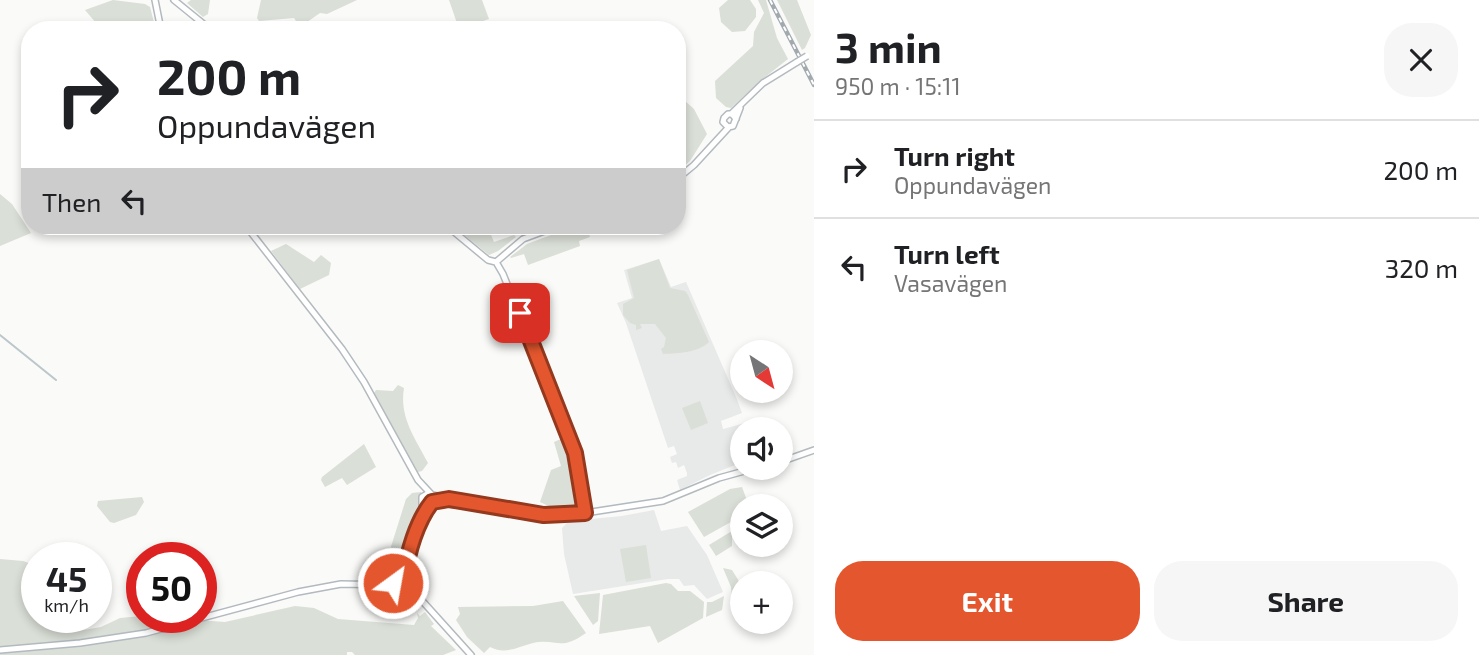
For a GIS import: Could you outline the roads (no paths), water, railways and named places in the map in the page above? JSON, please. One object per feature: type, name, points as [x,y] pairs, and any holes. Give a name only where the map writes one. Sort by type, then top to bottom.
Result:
[{"type":"main road","points":[[155,0],[159,21]]},
{"type":"main road","points":[[174,0],[200,21]]},
{"type":"main road","points":[[726,125],[734,125],[733,116],[763,83],[814,51]]},
{"type":"main road","points":[[686,172],[718,138],[726,125],[724,116],[733,116]]},
{"type":"main road","points":[[253,235],[354,366],[428,498],[407,562],[394,586]]},
{"type":"main road","points":[[458,235],[488,260],[496,262],[503,274],[575,453],[585,513]]},
{"type":"main road","points":[[496,262],[523,239],[534,235]]},
{"type":"main road","points":[[793,457],[814,450]]},
{"type":"main road","points":[[428,498],[544,515],[585,513],[663,501],[730,475]]},
{"type":"main road","points":[[379,583],[399,577]]},
{"type":"main road","points":[[399,577],[405,587],[418,597],[471,655]]},
{"type":"main road","points":[[0,650],[128,636],[341,584],[379,583],[405,587]]},
{"type":"waterway","points":[[0,335],[56,380]]},
{"type":"railway","points":[[770,0],[814,85]]}]
